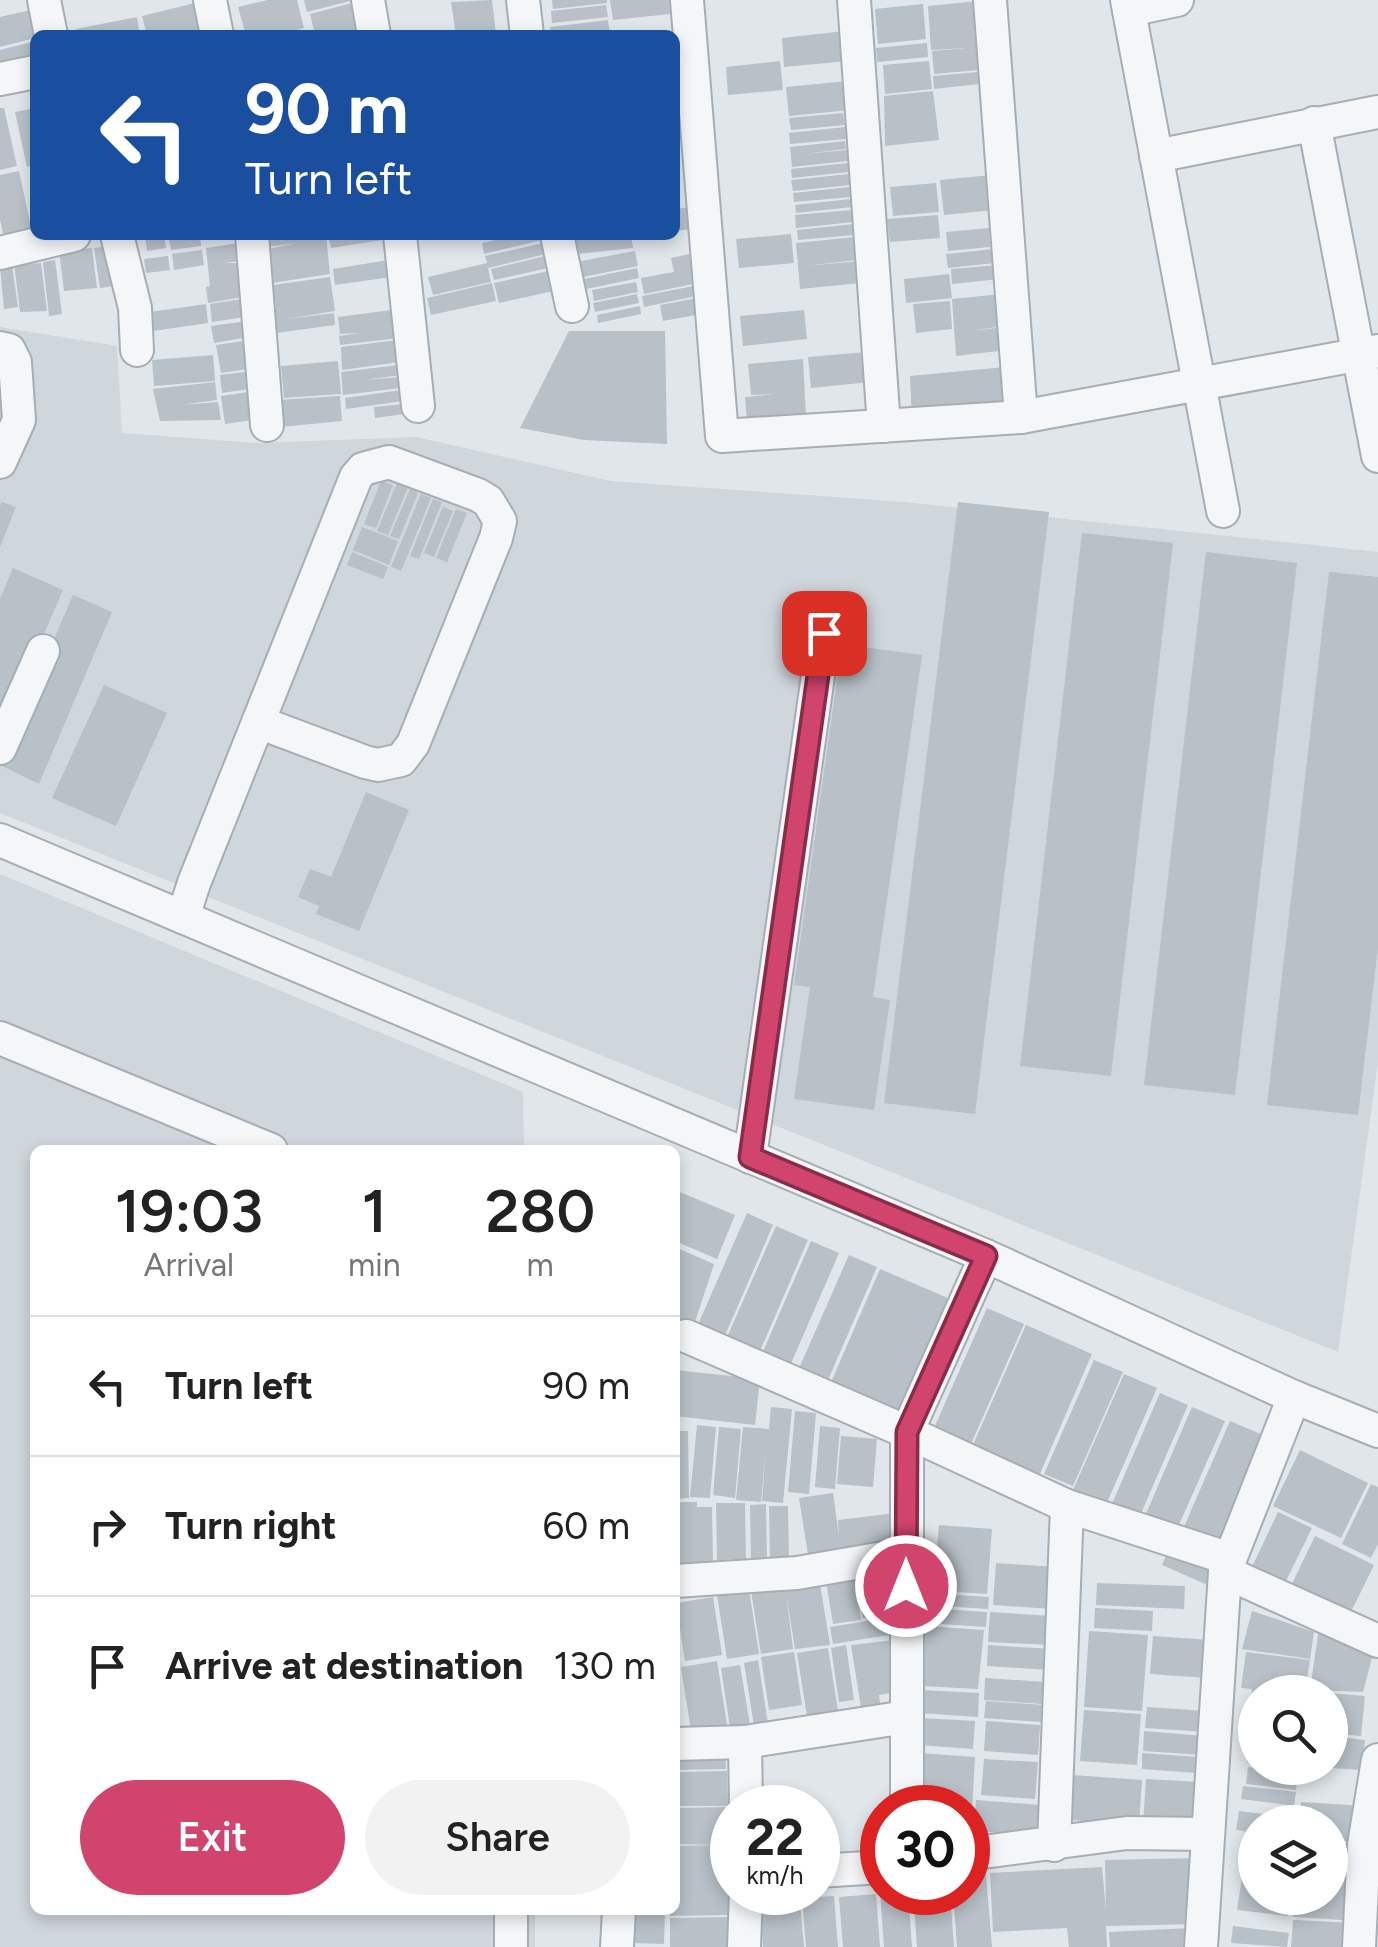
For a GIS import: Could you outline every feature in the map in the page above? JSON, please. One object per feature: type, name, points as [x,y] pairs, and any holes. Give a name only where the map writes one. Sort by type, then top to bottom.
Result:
[{"type":"street","points":[[44,0],[50,30]]},
{"type":"street","points":[[210,0],[216,30]]},
{"type":"street","points":[[368,0],[373,30]]},
{"type":"street","points":[[523,0],[526,30]]},
{"type":"street","points":[[687,0],[722,436],[1022,417],[1368,353]]},
{"type":"street","points":[[854,0],[884,426]]},
{"type":"street","points":[[990,0],[1022,417]]},
{"type":"street","points":[[1176,0],[1128,5],[1223,511]]},
{"type":"street","points":[[0,79],[30,73]]},
{"type":"street","points":[[1156,156],[1378,112]]},
{"type":"street","points":[[1314,124],[1368,353],[1378,456]]},
{"type":"street","points":[[0,253],[53,240]]},
{"type":"street","points":[[119,240],[135,308],[136,350]]},
{"type":"street","points":[[252,240],[268,426]]},
{"type":"street","points":[[401,240],[418,406]]},
{"type":"street","points":[[558,240],[572,306]]},
{"type":"street","points":[[0,348],[9,350],[14,362],[19,420],[0,462]]},
{"type":"street","points":[[183,917],[258,722],[352,485],[363,470],[389,462],[488,501],[500,522],[496,538],[414,744],[401,760],[378,765],[365,762],[258,722]]},
{"type":"street","points":[[750,1157],[824,633]]},
{"type":"street","points":[[0,748],[43,651]]},
{"type":"street","points":[[0,840],[986,1256],[1294,1397],[1378,1430]]},
{"type":"street","points":[[0,1038],[259,1145]]},
{"type":"street","points":[[907,1785],[907,1432],[986,1256]]},
{"type":"street","points":[[686,1336],[1067,1506],[1228,1565],[1378,1641]]},
{"type":"street","points":[[1201,1947],[1228,1565],[1294,1397]]},
{"type":"street","points":[[1054,1845],[1067,1506]]},
{"type":"street","points":[[680,1581],[797,1573],[906,1554]]},
{"type":"street","points":[[680,1744],[745,1742],[906,1717]]},
{"type":"street","points":[[745,1742],[746,1785]]},
{"type":"street","points":[[1359,1947],[1364,1845],[1378,1760]]},
{"type":"street","points":[[990,1852],[1127,1833],[1208,1834]]},
{"type":"street","points":[[511,1915],[511,1947]]},
{"type":"street","points":[[618,1947],[619,1915]]},
{"type":"street","points":[[744,1947],[745,1915]]},
{"type":"shaded area","points":[[0,327],[117,346],[122,433],[257,443],[416,437],[611,481],[904,502],[1378,552],[1378,1062],[1338,1352],[0,813]]},
{"type":"shaded area","points":[[0,874],[523,1092],[524,1145],[30,1145],[30,1915],[535,1915],[535,1947],[0,1947]]},
{"type":"building","points":[[268,0],[297,0],[304,28],[245,30],[238,7]]},
{"type":"building","points":[[304,0],[350,0],[350,1],[307,12]]},
{"type":"building","points":[[492,0],[495,30],[455,30],[451,2]]},
{"type":"building","points":[[552,0],[607,0],[607,3],[553,9]]},
{"type":"building","points":[[610,0],[669,0],[670,14],[613,20]]},
{"type":"building","points":[[360,1],[367,30],[314,30],[310,14]]},
{"type":"building","points":[[979,1],[982,31],[975,32],[979,70],[934,74],[932,51],[967,48],[931,50],[928,6]]},
{"type":"building","points":[[195,3],[202,30],[146,30],[142,16]]},
{"type":"building","points":[[923,4],[926,39],[878,44],[875,9]]},
{"type":"building","points":[[606,5],[608,17],[552,23],[551,11]]},
{"type":"building","points":[[35,9],[35,30],[30,30],[30,39],[0,47],[0,17]]},
{"type":"building","points":[[137,17],[139,30],[76,30]]},
{"type":"building","points":[[608,20],[609,30],[550,30],[550,27]]},
{"type":"building","points":[[845,31],[848,61],[784,67],[782,38]]},
{"type":"building","points":[[30,42],[30,68],[0,76],[0,50]]},
{"type":"building","points":[[927,43],[928,57],[877,62],[876,48]]},
{"type":"building","points":[[780,61],[783,90],[728,95],[726,67]]},
{"type":"building","points":[[929,61],[932,89],[885,94],[883,65]]},
{"type":"building","points":[[978,72],[979,84],[934,89],[933,76]]},
{"type":"building","points":[[848,81],[851,110],[789,116],[786,87]]},
{"type":"building","points":[[933,91],[939,140],[885,146],[884,96]]},
{"type":"building","points":[[0,108],[4,108],[17,166],[0,170]]},
{"type":"building","points":[[30,109],[27,167],[15,112]]},
{"type":"building","points":[[843,113],[845,125],[791,130],[789,118]]},
{"type":"building","points":[[845,127],[846,139],[790,144],[789,133]]},
{"type":"building","points":[[845,141],[846,149],[803,154],[847,150],[848,161],[792,167],[790,147]]},
{"type":"building","points":[[848,163],[849,172],[792,178],[791,169]]},
{"type":"building","points":[[19,171],[30,237],[5,242],[0,220],[0,175]]},
{"type":"building","points":[[849,174],[850,185],[793,191],[791,180]]},
{"type":"building","points":[[991,175],[995,210],[944,215],[940,180]]},
{"type":"building","points":[[936,183],[939,212],[893,216],[890,187]]},
{"type":"building","points":[[850,187],[851,197],[794,202],[793,193]]},
{"type":"building","points":[[851,199],[852,207],[796,213],[795,205]]},
{"type":"building","points":[[692,207],[694,229],[680,230],[680,208]]},
{"type":"building","points":[[852,210],[854,222],[796,228],[795,215]]},
{"type":"building","points":[[938,215],[940,238],[890,242],[887,219]]},
{"type":"building","points":[[854,224],[855,235],[798,240],[797,230]]},
{"type":"building","points":[[989,228],[990,247],[948,251],[946,232]]},
{"type":"building","points":[[791,234],[794,263],[739,268],[736,239]]},
{"type":"building","points":[[855,237],[857,260],[805,266],[859,261],[861,283],[800,289],[796,243]]},
{"type":"building","points":[[146,240],[165,240],[166,248],[147,251]]},
{"type":"building","points":[[169,240],[200,240],[201,246],[171,250]]},
{"type":"building","points":[[266,240],[327,240],[330,274],[272,283],[268,249],[297,243],[267,247]]},
{"type":"building","points":[[329,240],[383,240],[331,248]]},
{"type":"building","points":[[496,240],[542,240],[484,254],[482,243]]},
{"type":"building","points":[[575,240],[632,240],[633,248],[577,254]]},
{"type":"building","points":[[238,243],[240,261],[224,263],[239,263],[244,297],[208,303],[206,248]]},
{"type":"building","points":[[544,243],[546,254],[488,268],[491,282],[433,295],[428,277],[487,263],[485,256]]},
{"type":"building","points":[[115,245],[121,285],[100,288],[94,248]]},
{"type":"building","points":[[92,248],[97,288],[64,291],[59,251]]},
{"type":"building","points":[[994,249],[995,263],[948,268],[946,254]]},
{"type":"building","points":[[202,250],[204,265],[174,270],[172,254]]},
{"type":"building","points":[[635,251],[638,266],[573,279],[570,263]]},
{"type":"building","points":[[699,252],[698,283],[644,294],[641,278],[674,272],[671,258]]},
{"type":"building","points":[[168,256],[170,270],[146,273],[144,259]]},
{"type":"building","points":[[545,256],[548,268],[494,280],[491,269]]},
{"type":"building","points":[[395,259],[398,276],[335,285],[333,269]]},
{"type":"building","points":[[55,260],[62,314],[49,316],[43,262]]},
{"type":"building","points":[[14,263],[41,263],[47,311],[20,312]]},
{"type":"building","points":[[12,265],[18,307],[4,309],[0,267]]},
{"type":"building","points":[[999,265],[1000,279],[952,284],[951,269]]},
{"type":"building","points":[[637,268],[639,278],[577,291],[575,281]]},
{"type":"building","points":[[548,271],[553,291],[499,303],[494,283]]},
{"type":"building","points":[[949,274],[952,298],[906,303],[904,279]]},
{"type":"building","points":[[330,277],[335,311],[287,319],[334,313],[335,325],[276,333],[270,308],[276,307],[273,285]]},
{"type":"building","points":[[636,282],[638,292],[594,301],[592,290]]},
{"type":"building","points":[[492,283],[496,301],[431,315],[427,298]]},
{"type":"building","points":[[699,285],[701,295],[644,307],[642,296]]},
{"type":"building","points":[[637,294],[639,303],[595,312],[593,303]]},
{"type":"building","points":[[1001,294],[1004,326],[970,331],[1004,327],[1007,350],[956,356],[952,299]]},
{"type":"building","points":[[703,297],[706,313],[663,321],[660,305]]},
{"type":"building","points":[[242,299],[245,317],[212,322],[210,304]]},
{"type":"building","points":[[950,301],[952,329],[916,333],[913,304]]},
{"type":"building","points":[[206,304],[208,323],[153,331],[150,312]]},
{"type":"building","points":[[640,306],[641,314],[598,323],[597,315]]},
{"type":"building","points":[[399,309],[399,338],[340,345],[339,336],[361,333],[340,334],[338,317]]},
{"type":"building","points":[[804,310],[807,339],[743,346],[740,316]]},
{"type":"building","points":[[247,321],[249,337],[214,343],[211,326]]},
{"type":"building","points":[[569,331],[665,331],[667,444],[584,440],[520,428]]},
{"type":"building","points":[[250,340],[254,368],[221,373],[216,345]]},
{"type":"building","points":[[398,340],[400,362],[342,370],[341,347]]},
{"type":"building","points":[[867,352],[870,382],[811,388],[808,357]]},
{"type":"building","points":[[213,355],[215,381],[154,386],[152,360]]},
{"type":"building","points":[[803,359],[806,417],[747,422],[745,397],[776,394],[751,395],[748,364]]},
{"type":"building","points":[[338,361],[341,394],[284,398],[281,366]]},
{"type":"building","points":[[399,365],[401,375],[364,380],[400,377],[401,388],[343,395],[341,372]]},
{"type":"building","points":[[1005,367],[1008,411],[912,421],[910,376]]},
{"type":"building","points":[[253,371],[256,388],[222,393],[220,375]]},
{"type":"building","points":[[215,382],[217,400],[180,405],[218,402],[221,420],[160,421],[153,389]]},
{"type":"building","points":[[401,390],[403,401],[346,409],[345,398]]},
{"type":"building","points":[[255,391],[259,419],[225,424],[221,396]]},
{"type":"building","points":[[340,396],[342,421],[280,427],[277,400]]},
{"type":"building","points":[[403,404],[404,414],[375,418],[374,407]]},
{"type":"building","points":[[381,481],[393,485],[376,528],[364,524]]},
{"type":"building","points":[[397,483],[408,487],[388,535],[377,531]]},
{"type":"building","points":[[410,489],[418,493],[399,539],[390,536]]},
{"type":"building","points":[[421,494],[431,498],[401,571],[391,567]]},
{"type":"building","points":[[433,499],[442,502],[419,559],[410,556]]},
{"type":"building","points":[[2,502],[16,507],[0,547],[0,506]]},
{"type":"building","points":[[958,502],[1049,512],[975,1114],[884,1103]]},
{"type":"building","points":[[443,507],[453,511],[434,557],[424,553]]},
{"type":"building","points":[[456,509],[467,513],[447,562],[436,558]]},
{"type":"building","points":[[362,527],[398,541],[389,565],[353,550]]},
{"type":"building","points":[[1082,533],[1173,543],[1111,1076],[1020,1066]]},
{"type":"building","points":[[352,552],[388,567],[383,579],[347,565]]},
{"type":"building","points":[[1206,552],[1297,563],[1235,1095],[1144,1085]]},
{"type":"building","points":[[13,568],[63,590],[0,735],[0,599]]},
{"type":"building","points":[[1329,572],[1378,577],[1378,947],[1358,1115],[1267,1105]]},
{"type":"building","points":[[73,595],[112,612],[39,784],[0,765]]},
{"type":"building","points":[[842,644],[922,655],[873,997],[890,1000],[874,1110],[794,1099],[810,987],[794,985]]},
{"type":"building","points":[[104,685],[167,713],[116,826],[52,798]]},
{"type":"building","points":[[366,792],[409,810],[359,931],[316,914],[319,906],[298,897],[310,869],[331,877]]},
{"type":"building","points":[[680,1192],[735,1215],[717,1259],[680,1243]]},
{"type":"building","points":[[747,1213],[773,1225],[723,1340],[696,1329]]},
{"type":"building","points":[[776,1226],[808,1240],[757,1358],[724,1344]]},
{"type":"building","points":[[811,1241],[839,1253],[786,1375],[758,1363]]},
{"type":"building","points":[[680,1249],[714,1264],[691,1334],[680,1333]]},
{"type":"building","points":[[849,1255],[877,1267],[825,1387],[796,1375]]},
{"type":"building","points":[[880,1269],[955,1301],[904,1420],[829,1387]]},
{"type":"building","points":[[987,1308],[1024,1324],[971,1444],[934,1428]]},
{"type":"building","points":[[1026,1325],[1092,1354],[1039,1476],[972,1447]]},
{"type":"building","points":[[1094,1360],[1123,1372],[1073,1486],[1044,1474]]},
{"type":"building","points":[[680,1371],[760,1379],[755,1425],[680,1417]]},
{"type":"building","points":[[1124,1374],[1157,1388],[1106,1505],[1073,1490]]},
{"type":"building","points":[[1160,1393],[1188,1405],[1136,1525],[1108,1513]]},
{"type":"building","points":[[771,1407],[792,1409],[783,1503],[762,1501],[766,1447],[761,1502],[736,1500],[743,1427],[769,1429]]},
{"type":"building","points":[[1192,1407],[1225,1421],[1174,1536],[1142,1523]]},
{"type":"building","points":[[795,1411],[816,1413],[809,1494],[788,1492]]},
{"type":"building","points":[[1230,1421],[1270,1438],[1220,1553],[1180,1536]]},
{"type":"building","points":[[697,1425],[716,1427],[710,1498],[690,1497]]},
{"type":"building","points":[[820,1426],[840,1428],[835,1489],[815,1487]]},
{"type":"building","points":[[719,1427],[741,1429],[735,1498],[713,1495]]},
{"type":"building","points":[[680,1431],[688,1431],[689,1498],[680,1499]]},
{"type":"building","points":[[841,1436],[877,1439],[873,1487],[837,1484]]},
{"type":"building","points":[[1300,1450],[1368,1483],[1341,1538],[1273,1506]]},
{"type":"building","points":[[1371,1484],[1378,1487],[1378,1544],[1371,1558],[1342,1544]]},
{"type":"building","points":[[833,1493],[839,1536],[838,1520],[896,1513],[899,1542],[808,1555],[799,1498]]},
{"type":"building","points":[[680,1502],[712,1507],[713,1562],[697,1562],[698,1566],[680,1567]]},
{"type":"building","points":[[716,1503],[745,1503],[746,1559],[717,1560]]},
{"type":"building","points":[[766,1504],[767,1562],[751,1563],[750,1505]]},
{"type":"building","points":[[769,1506],[788,1506],[789,1559],[770,1559]]},
{"type":"building","points":[[1278,1512],[1312,1528],[1283,1587],[1250,1571]]},
{"type":"building","points":[[939,1525],[992,1529],[987,1594],[925,1590],[926,1570],[935,1570]]},
{"type":"building","points":[[1315,1536],[1374,1565],[1347,1620],[1288,1592]]},
{"type":"building","points":[[1169,1549],[1219,1570],[1212,1587],[1162,1565]]},
{"type":"building","points":[[996,1563],[1056,1567],[1053,1609],[993,1605]]},
{"type":"building","points":[[889,1572],[895,1613],[863,1618],[857,1577]]},
{"type":"building","points":[[854,1576],[861,1620],[833,1624],[826,1581]]},
{"type":"building","points":[[1097,1583],[1185,1586],[1184,1609],[1096,1605]]},
{"type":"building","points":[[820,1584],[830,1645],[795,1649],[786,1593],[793,1649],[761,1654],[751,1591]]},
{"type":"building","points":[[749,1590],[759,1654],[727,1659],[717,1595]]},
{"type":"building","points":[[927,1593],[989,1597],[988,1609],[926,1605]]},
{"type":"building","points":[[713,1597],[722,1655],[685,1661],[680,1602]]},
{"type":"building","points":[[926,1608],[987,1612],[986,1627],[925,1623]]},
{"type":"building","points":[[1095,1608],[1153,1611],[1152,1631],[1094,1628]]},
{"type":"building","points":[[1252,1611],[1314,1632],[1310,1659],[1242,1649]]},
{"type":"building","points":[[990,1612],[1052,1616],[1050,1645],[988,1642]]},
{"type":"building","points":[[892,1617],[895,1634],[833,1644],[830,1627]]},
{"type":"building","points":[[925,1626],[984,1630],[978,1689],[921,1686]]},
{"type":"building","points":[[1319,1628],[1375,1646],[1363,1692],[1348,1691],[1348,1675],[1312,1675]]},
{"type":"building","points":[[1089,1631],[1148,1635],[1142,1711],[1084,1707]]},
{"type":"building","points":[[1153,1636],[1210,1640],[1207,1678],[1150,1674]]},
{"type":"building","points":[[895,1640],[903,1691],[879,1695],[881,1711],[862,1714],[851,1645]]},
{"type":"building","points":[[846,1645],[854,1700],[839,1702],[831,1648]]},
{"type":"building","points":[[988,1645],[1051,1649],[1050,1670],[987,1666]]},
{"type":"building","points":[[828,1648],[838,1711],[807,1716],[797,1653]]},
{"type":"building","points":[[794,1652],[802,1705],[769,1710],[761,1657]]},
{"type":"building","points":[[1246,1652],[1310,1660],[1308,1675],[1243,1675]]},
{"type":"building","points":[[758,1660],[769,1730],[755,1732],[744,1663]]},
{"type":"building","points":[[717,1661],[728,1731],[692,1737],[681,1667]]},
{"type":"building","points":[[740,1665],[751,1731],[731,1734],[721,1668]]},
{"type":"building","points":[[985,1678],[1046,1682],[1044,1704],[984,1700]]},
{"type":"building","points":[[922,1690],[979,1693],[978,1717],[920,1713]]},
{"type":"building","points":[[1348,1695],[1365,1696],[1361,1736],[1348,1735]]},
{"type":"building","points":[[986,1701],[1043,1705],[1041,1722],[984,1718]]},
{"type":"building","points":[[1147,1707],[1207,1711],[1206,1732],[1145,1728]]},
{"type":"building","points":[[1084,1710],[1141,1714],[1137,1765],[1080,1761]]},
{"type":"building","points":[[920,1718],[975,1721],[973,1749],[918,1745]]},
{"type":"building","points":[[986,1721],[1040,1725],[1038,1755],[984,1751]]},
{"type":"building","points":[[1144,1731],[1204,1736],[1203,1755],[1143,1751]]},
{"type":"building","points":[[1348,1738],[1365,1740],[1362,1770],[1348,1769]]},
{"type":"building","points":[[725,1747],[726,1769],[680,1770],[680,1748]]},
{"type":"building","points":[[919,1753],[975,1757],[973,1785],[917,1785]]},
{"type":"building","points":[[1142,1753],[1197,1757],[1196,1773],[1142,1769]]},
{"type":"building","points":[[984,1759],[1038,1762],[1035,1799],[990,1796],[990,1785],[982,1785]]},
{"type":"building","points":[[727,1771],[727,1785],[710,1785],[710,1806],[680,1806],[680,1772]]},
{"type":"building","points":[[1073,1775],[1142,1780],[1139,1825],[1070,1820]]},
{"type":"building","points":[[1146,1779],[1200,1782],[1196,1828],[1143,1824]]},
{"type":"building","points":[[1254,1785],[1297,1785],[1296,1790]]},
{"type":"building","points":[[1243,1786],[1296,1792],[1294,1805],[1241,1799]]},
{"type":"building","points":[[990,1801],[1041,1805],[1039,1835],[990,1832]]},
{"type":"building","points":[[1301,1802],[1365,1806],[1362,1842],[1348,1841],[1348,1805],[1301,1805]]},
{"type":"building","points":[[710,1807],[710,1845],[680,1844],[680,1808]]},
{"type":"building","points":[[710,1845],[710,1915],[729,1915],[670,1916],[680,1915],[680,1846]]},
{"type":"building","points":[[1198,1858],[1199,1924],[1106,1926],[1107,1947],[1069,1947],[1067,1928],[993,1932],[990,1873],[1102,1867],[1106,1911],[1105,1860]]},
{"type":"building","points":[[1348,1882],[1360,1882],[1358,1921],[1293,1917],[1348,1915]]},
{"type":"building","points":[[860,1895],[860,1915],[878,1915],[880,1947],[843,1947],[840,1897]]},
{"type":"building","points":[[635,1915],[665,1915],[664,1944],[634,1943]]},
{"type":"building","points":[[761,1915],[801,1915],[804,1947],[763,1947]]},
{"type":"building","points":[[803,1915],[835,1915],[838,1947],[806,1947]]},
{"type":"building","points":[[882,1915],[910,1915],[912,1947],[884,1947]]},
{"type":"building","points":[[915,1915],[952,1915],[954,1947],[917,1947]]},
{"type":"building","points":[[955,1915],[989,1915],[992,1947],[957,1947]]},
{"type":"building","points":[[729,1917],[729,1947],[670,1947],[670,1918]]},
{"type":"building","points":[[1293,1920],[1357,1923],[1356,1947],[1291,1947]]},
{"type":"building","points":[[1233,1926],[1289,1933],[1287,1947],[1231,1943]]},
{"type":"building","points":[[1191,1928],[1192,1947],[1110,1947],[1109,1932]]},
{"type":"route","points":[[824,633],[750,1157],[986,1256],[907,1432],[906,1586]]}]
